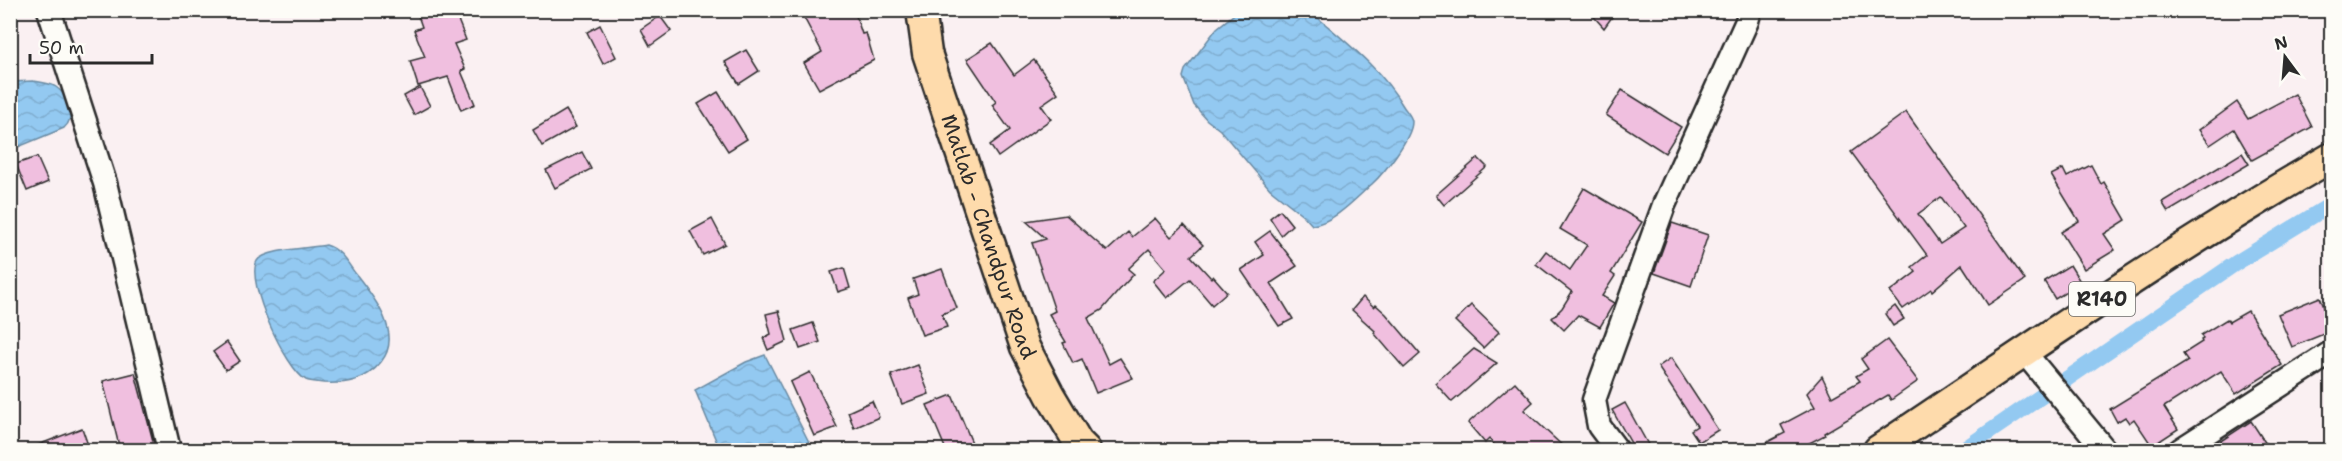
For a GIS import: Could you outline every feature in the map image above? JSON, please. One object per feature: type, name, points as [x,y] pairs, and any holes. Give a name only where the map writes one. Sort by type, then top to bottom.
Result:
[{"type":"main road","name":"Matlab - Chandpur Road","points":[[921,10],[927,52],[1025,347],[1050,395],[1078,442],[1086,450]]},
{"type":"main road","name":"R140","points":[[1878,450],[2032,363],[2156,263],[2241,209],[2331,157]]},
{"type":"street","points":[[49,10],[105,183],[169,450]]},
{"type":"street","points":[[1617,450],[1599,426],[1594,400],[1664,205],[1750,10]]},
{"type":"street","points":[[2180,450],[2331,352]]},
{"type":"street","points":[[2032,363],[2105,450]]},
{"type":"water","points":[[1238,11],[1310,11],[1372,66],[1394,92],[1411,118],[1411,129],[1407,137],[1383,172],[1344,209],[1320,223],[1312,225],[1270,189],[1220,130],[1207,120],[1194,105],[1183,77],[1185,70],[1217,28]]},
{"type":"water","points":[[33,81],[51,85],[61,91],[69,107],[70,119],[64,128],[11,150],[11,82]]},
{"type":"water","points":[[326,245],[343,256],[377,304],[388,328],[387,351],[381,362],[362,377],[340,383],[308,381],[288,360],[262,305],[255,272],[257,261],[269,254]]},
{"type":"water","points":[[765,355],[813,450],[720,450],[695,390],[746,362]]},
{"type":"building","points":[[416,10],[454,10],[466,40],[454,44],[465,69],[461,71],[475,104],[461,110],[448,77],[418,86],[410,61],[425,57],[414,30],[422,27]]},
{"type":"building","points":[[800,10],[854,10],[862,34],[866,33],[874,60],[819,89],[804,63],[822,52]]},
{"type":"building","points":[[1588,10],[1617,10],[1604,28]]},
{"type":"building","points":[[660,16],[671,31],[650,46],[641,29]]},
{"type":"building","points":[[600,25],[616,57],[603,64],[587,32]]},
{"type":"building","points":[[992,43],[1014,75],[1034,60],[1058,93],[1041,105],[1051,119],[998,157],[990,145],[1010,130],[992,105],[996,102],[967,59]]},
{"type":"building","points":[[746,50],[759,71],[739,84],[725,62]]},
{"type":"building","points":[[420,87],[430,106],[414,115],[404,96]]},
{"type":"building","points":[[1622,90],[1681,127],[1665,153],[1606,115]]},
{"type":"building","points":[[718,92],[747,139],[728,151],[698,104]]},
{"type":"building","points":[[2295,94],[2312,127],[2252,160],[2234,129],[2210,145],[2199,130],[2237,102],[2248,119]]},
{"type":"building","points":[[566,110],[576,127],[542,146],[533,130]]},
{"type":"building","points":[[1906,112],[2025,280],[1988,305],[1962,265],[1932,291],[1931,289],[1903,309],[1890,292],[1916,272],[1912,267],[1927,255],[1851,152]],"holes":[[[1941,197],[1964,228],[1940,244],[1918,214]]]},
{"type":"building","points":[[582,152],[591,169],[555,188],[546,170]]},
{"type":"building","points":[[2242,153],[2249,164],[2168,212],[2162,202]]},
{"type":"building","points":[[37,157],[48,182],[27,191],[16,164]]},
{"type":"building","points":[[1478,158],[1487,167],[1444,205],[1436,195]]},
{"type":"building","points":[[2091,165],[2101,184],[2104,182],[2126,220],[2104,234],[2115,250],[2084,269],[2061,232],[2079,221],[2051,175],[2063,169],[2067,177]]},
{"type":"building","points":[[1584,188],[1642,222],[1611,273],[1615,276],[1602,296],[1614,303],[1600,327],[1578,315],[1564,330],[1552,318],[1562,308],[1572,292],[1536,264],[1546,251],[1570,270],[1587,245],[1560,229]]},
{"type":"building","points":[[1280,210],[1292,225],[1281,235],[1270,218]]},
{"type":"building","points":[[1066,215],[1107,251],[1128,232],[1132,237],[1155,218],[1171,237],[1184,225],[1203,245],[1191,256],[1227,292],[1212,305],[1190,279],[1167,298],[1153,281],[1166,269],[1149,249],[1128,269],[1134,274],[1102,310],[1088,318],[1109,364],[1120,358],[1133,378],[1096,393],[1082,359],[1073,363],[1063,343],[1066,342],[1049,314],[1055,311],[1032,243],[1046,239],[1026,221]]},
{"type":"building","points":[[712,219],[725,244],[703,255],[690,231]]},
{"type":"building","points":[[1672,223],[1708,235],[1691,286],[1654,273]]},
{"type":"building","points":[[1270,231],[1297,266],[1271,283],[1293,319],[1279,326],[1241,270],[1264,255],[1255,242]]},
{"type":"building","points":[[2070,265],[2081,283],[2055,299],[2044,281]]},
{"type":"building","points":[[844,268],[850,288],[838,292],[831,272]]},
{"type":"building","points":[[942,269],[957,308],[942,314],[947,327],[922,335],[908,298],[918,294],[913,279]]},
{"type":"building","points":[[1363,297],[1386,314],[1420,354],[1404,368],[1374,333],[1375,331],[1352,310]]},
{"type":"building","points":[[2320,297],[2331,325],[2331,331],[2292,347],[2278,314]]},
{"type":"building","points":[[1471,305],[1499,332],[1483,348],[1455,321]]},
{"type":"building","points":[[1895,306],[1904,319],[1893,326],[1885,314]]},
{"type":"building","points":[[779,311],[787,341],[768,350],[763,338],[771,334],[766,314]]},
{"type":"building","points":[[2248,311],[2282,365],[2236,394],[2221,371],[2164,407],[2178,429],[2152,446],[2134,419],[2129,423],[2125,417],[2117,422],[2110,409],[2188,361],[2183,354],[2202,342],[2201,335],[2227,319],[2229,322]]},
{"type":"building","points":[[813,323],[820,342],[800,349],[793,330]]},
{"type":"building","points":[[1887,340],[1918,381],[1891,400],[1888,395],[1824,433],[1825,435],[1796,450],[1752,450],[1785,433],[1781,425],[1815,407],[1807,393],[1822,376],[1832,397],[1860,381],[1856,376],[1868,369],[1861,359]]},
{"type":"building","points":[[227,342],[240,361],[226,370],[213,352]]},
{"type":"building","points":[[1474,349],[1497,363],[1452,402],[1435,383]]},
{"type":"building","points":[[1671,358],[1718,430],[1699,442],[1691,430],[1697,426],[1658,367]]},
{"type":"building","points":[[918,365],[929,394],[902,404],[891,375]]},
{"type":"building","points":[[810,372],[837,427],[814,436],[790,382]]},
{"type":"building","points":[[135,373],[155,450],[120,450],[103,381]]},
{"type":"building","points":[[1515,382],[1533,402],[1524,410],[1567,450],[1499,450],[1489,439],[1485,443],[1468,423]]},
{"type":"building","points":[[952,395],[975,450],[946,450],[927,405]]},
{"type":"building","points":[[872,401],[879,417],[854,428],[848,412]]},
{"type":"building","points":[[1625,403],[1651,450],[1635,450],[1612,410]]},
{"type":"building","points":[[2251,421],[2270,450],[2207,450]]},
{"type":"building","points":[[82,428],[89,448],[83,450],[25,450]]},
{"type":"waterway","points":[[1963,450],[2236,263],[2332,204]]}]
